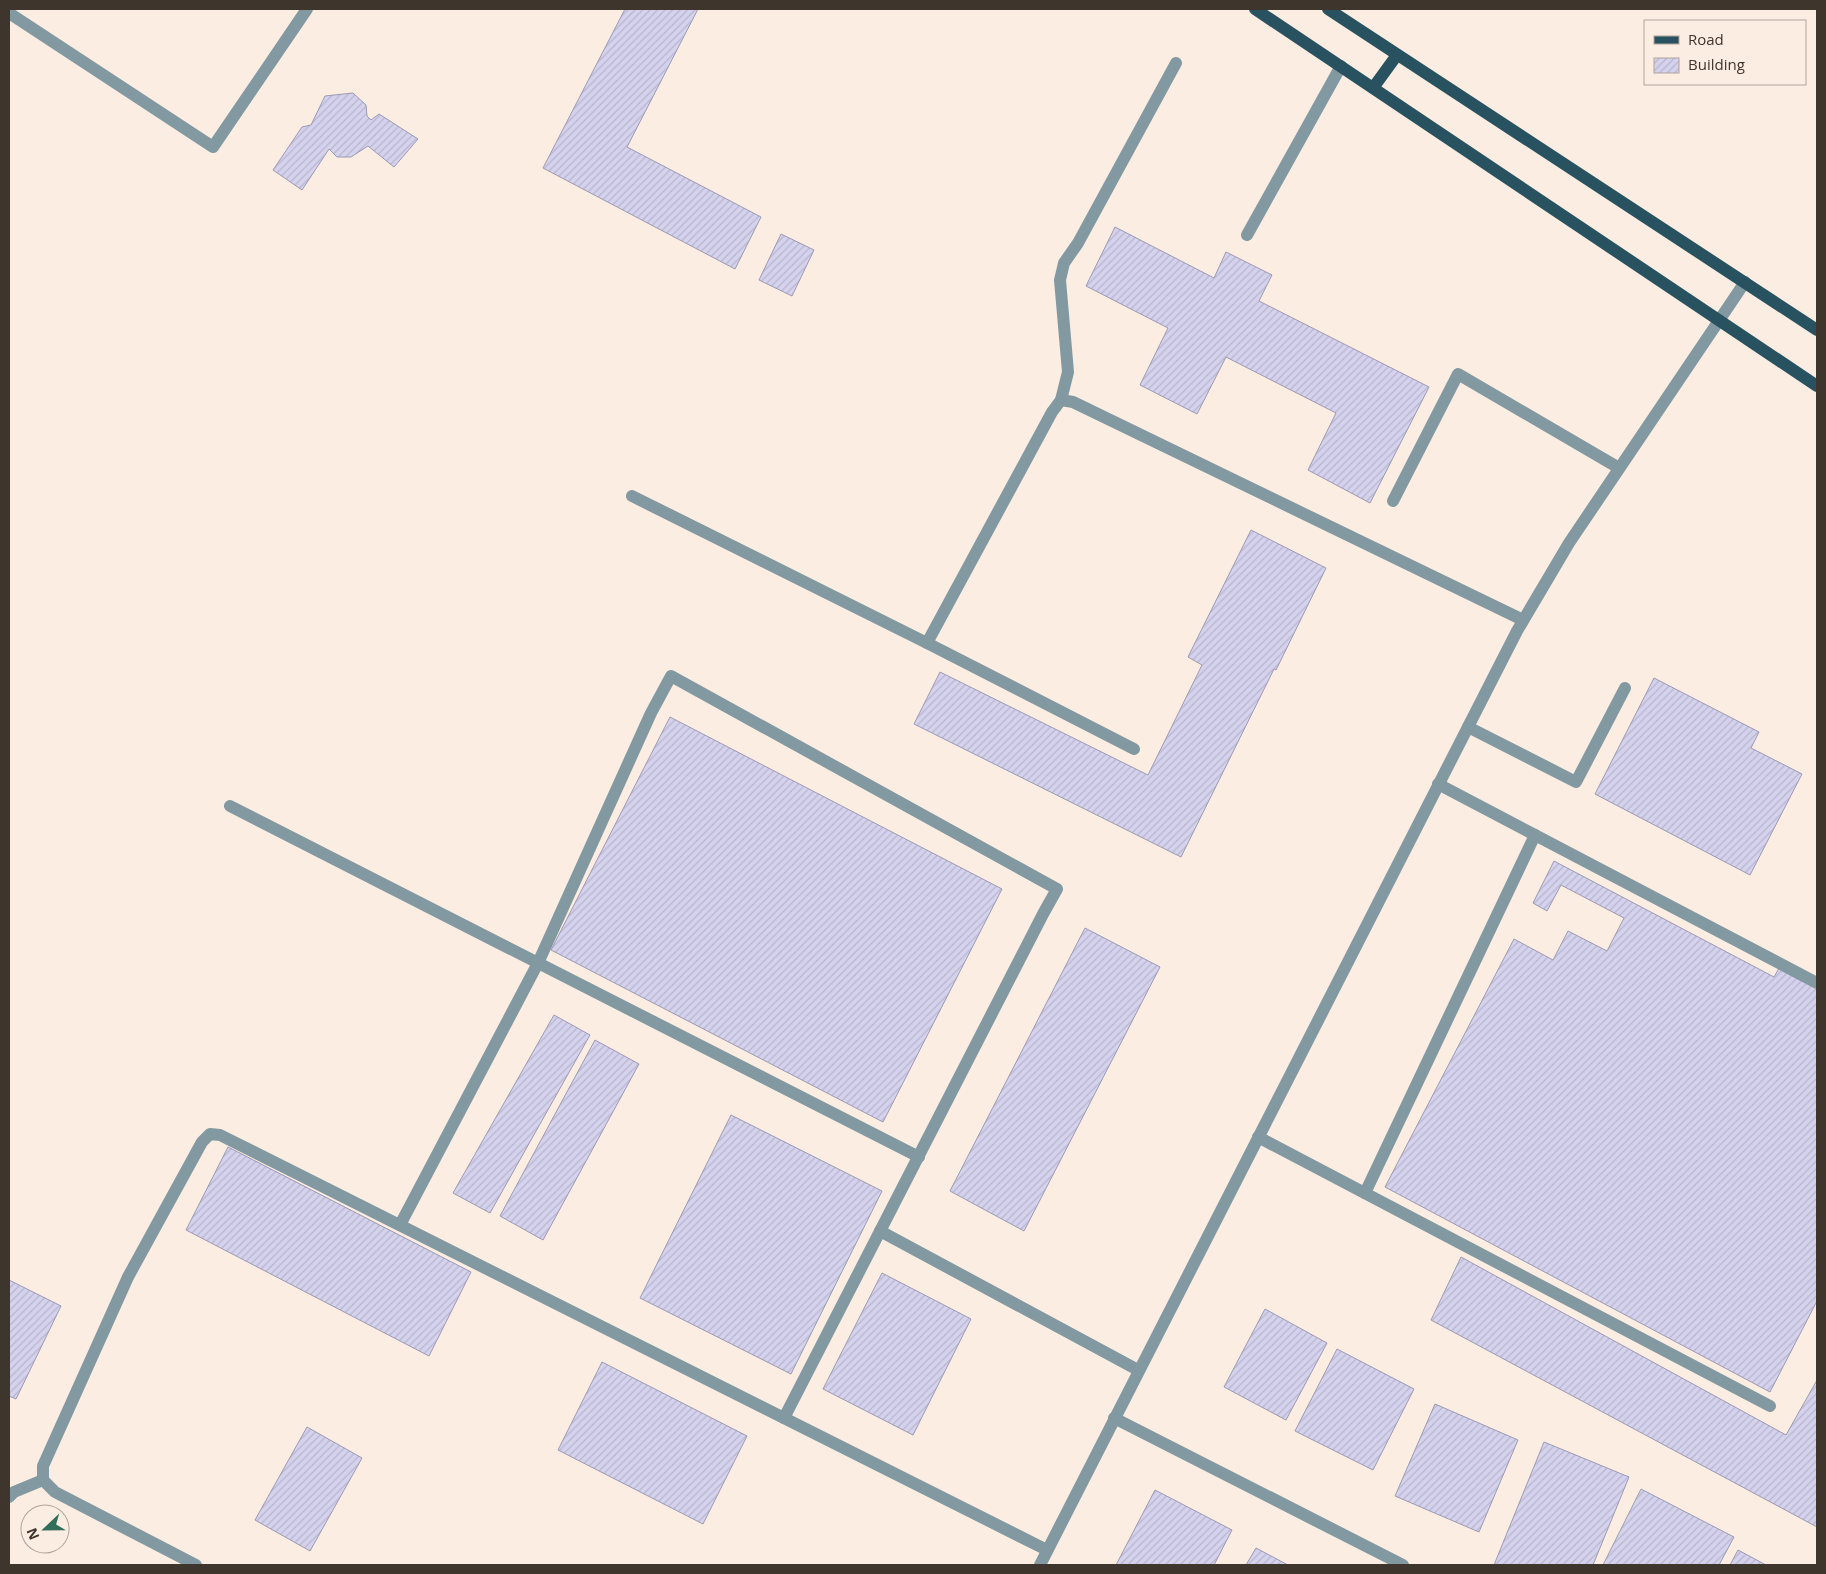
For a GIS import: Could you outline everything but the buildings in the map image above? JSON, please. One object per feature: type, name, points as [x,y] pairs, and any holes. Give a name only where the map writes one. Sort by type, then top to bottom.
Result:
[{"type":"main road","points":[[1255,9],[1817,386]]},
{"type":"main road","points":[[1328,9],[1817,330]]},
{"type":"main road","points":[[1373,88],[1398,55]]},
{"type":"street","points":[[9,12],[213,147],[307,9]]},
{"type":"street","points":[[927,643],[1052,412],[1061,400],[1068,372],[1060,280],[1064,263],[1078,243],[1176,63]]},
{"type":"street","points":[[1247,234],[1340,66]]},
{"type":"street","points":[[1040,1565],[1523,620],[1569,543],[1745,282]]},
{"type":"street","points":[[1393,501],[1458,374],[1620,468]]},
{"type":"street","points":[[1061,400],[1073,402],[1523,620]]},
{"type":"street","points":[[632,496],[1134,749]]},
{"type":"street","points":[[400,1225],[538,963],[651,713],[671,676],[1057,889],[784,1418]]},
{"type":"street","points":[[1468,727],[1576,782],[1626,688]]},
{"type":"street","points":[[1438,784],[1817,983]]},
{"type":"street","points":[[230,806],[919,1157]]},
{"type":"street","points":[[1365,1194],[1535,835]]},
{"type":"street","points":[[196,1565],[55,1492],[43,1480],[43,1466],[128,1277],[202,1142],[210,1134],[220,1135],[1048,1550]]},
{"type":"street","points":[[1258,1137],[1770,1406]]},
{"type":"street","points":[[880,1232],[1138,1370]]},
{"type":"street","points":[[1114,1418],[1403,1565]]},
{"type":"street","points":[[9,1497],[14,1492],[43,1480]]}]
